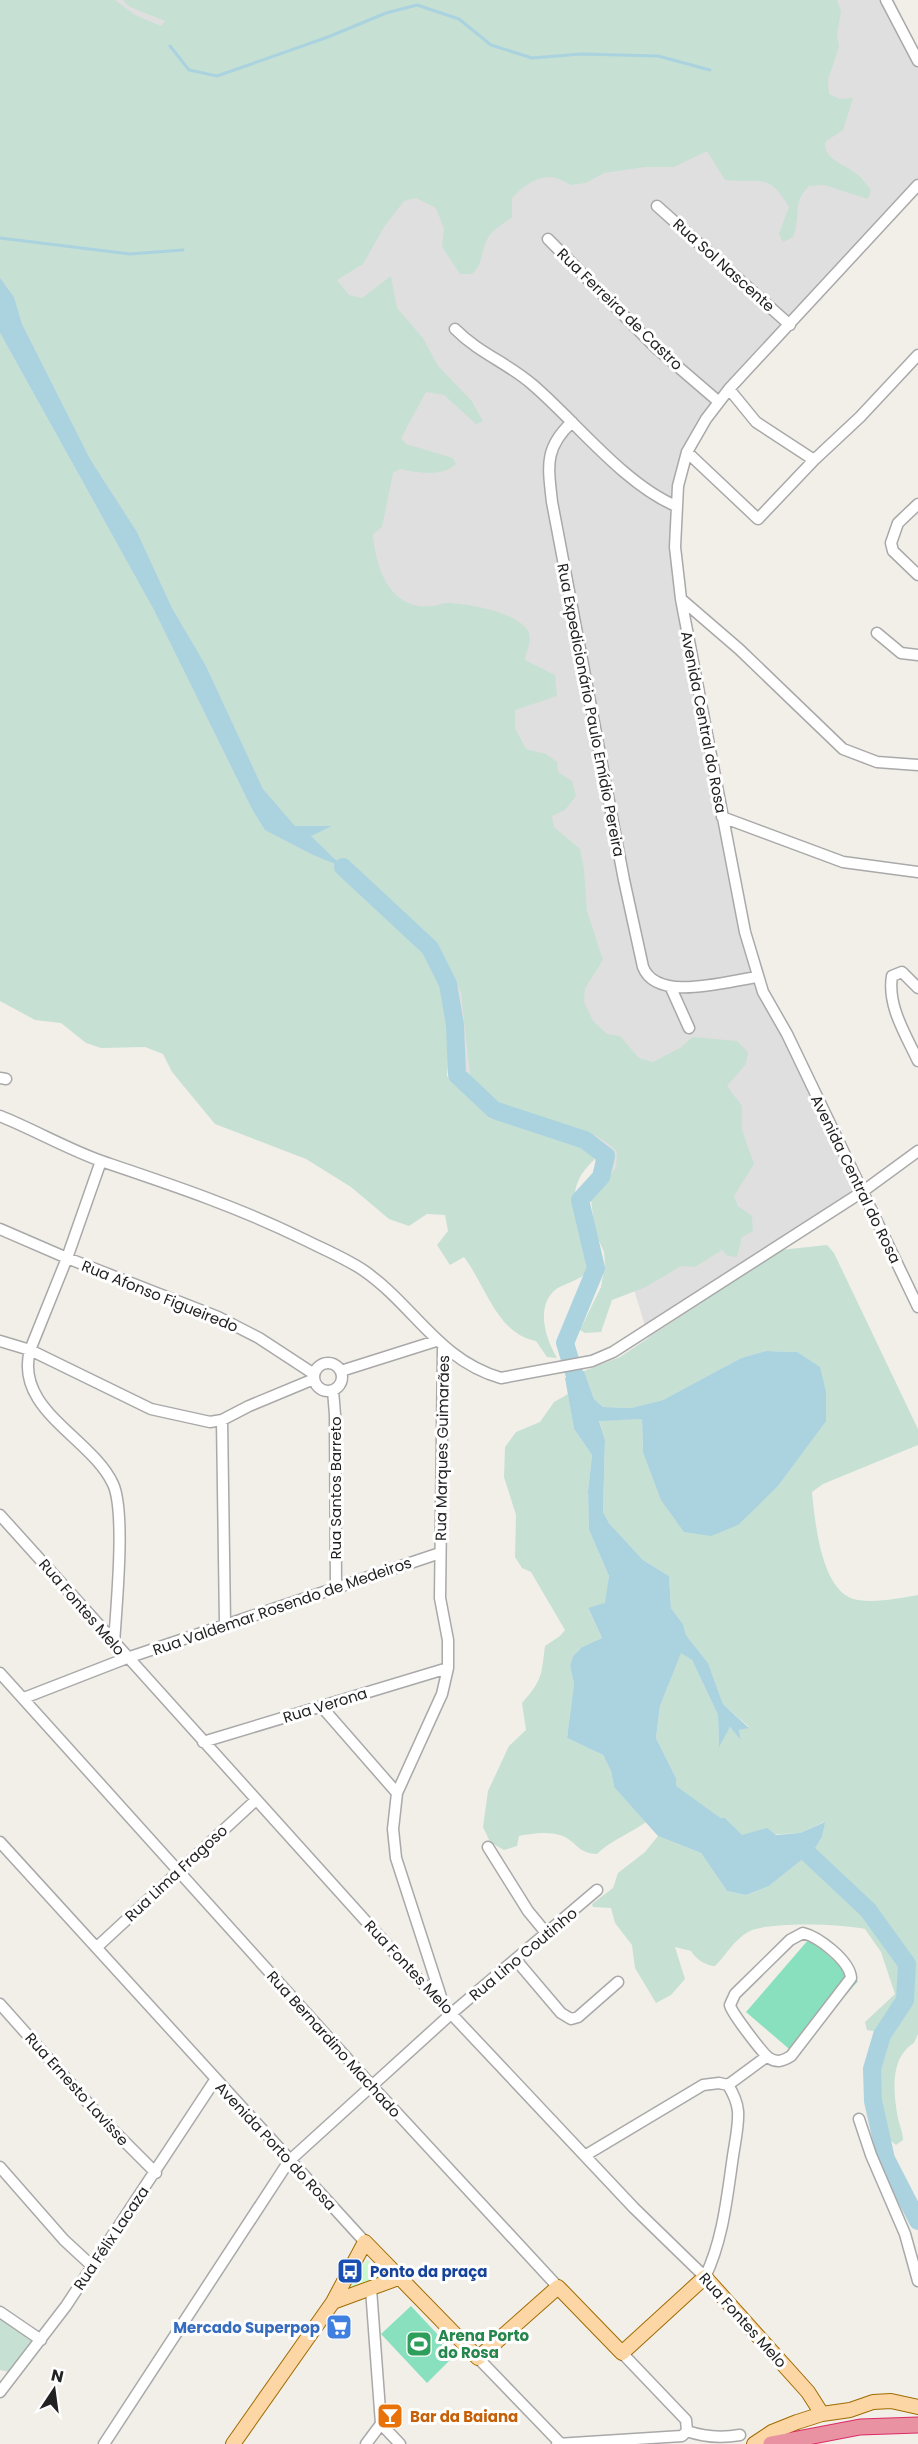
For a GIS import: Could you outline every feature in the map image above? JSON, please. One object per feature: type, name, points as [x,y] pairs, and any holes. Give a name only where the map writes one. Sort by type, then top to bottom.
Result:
[{"type":"highway","points":[[771,2444],[860,2427],[918,2425]]},
{"type":"main road","points":[[233,2444],[333,2302],[365,2242]]},
{"type":"main road","name":"Avenida Porto do Rosa","points":[[365,2242],[478,2358]]},
{"type":"main road","points":[[333,2302],[401,2277]]},
{"type":"main road","points":[[622,2353],[705,2277]]},
{"type":"main road","name":"Rua Fontes Melo","points":[[705,2277],[808,2392],[822,2414]]},
{"type":"main road","points":[[478,2358],[558,2287]]},
{"type":"main road","name":"Rua Bernardino Machado","points":[[558,2287],[622,2353]]},
{"type":"main road","points":[[754,2444],[778,2430],[822,2414],[850,2410],[882,2400],[918,2407]]},
{"type":"street","points":[[886,0],[918,62]]},
{"type":"street","name":"Avenida Central do Rosa","points":[[918,185],[719,402],[687,452],[676,506],[675,547],[681,599],[722,817],[757,977],[918,1307]]},
{"type":"street","name":"Rua Sol Nascente","points":[[657,206],[790,325]]},
{"type":"street","name":"Rua Ferreira de Castro","points":[[548,239],[655,347],[719,402]]},
{"type":"street","points":[[455,329],[477,350],[532,384],[642,486],[676,506]]},
{"type":"street","points":[[687,452],[758,519],[918,355]]},
{"type":"street","points":[[729,389],[756,422],[814,460]]},
{"type":"street","name":"Rua Expedicionário Paulo Emídio Pereira","points":[[572,422],[560,434],[552,447],[548,464],[560,549],[621,869],[643,967],[649,978],[671,988]]},
{"type":"street","points":[[918,504],[898,524],[891,543],[893,551],[918,575]]},
{"type":"street","points":[[681,599],[739,649],[843,749],[859,758],[877,762],[918,765]]},
{"type":"street","points":[[877,633],[902,653],[918,655]]},
{"type":"street","points":[[722,817],[843,862],[918,872]]},
{"type":"street","points":[[918,988],[902,972],[892,976],[891,990],[897,1016],[918,1061]]},
{"type":"street","points":[[689,1028],[671,988],[757,977]]},
{"type":"street","points":[[0,1116],[101,1161],[245,1211],[354,1265],[396,1297],[440,1344],[341,1371]]},
{"type":"street","name":"Rua Marques Guimarães","points":[[440,1344],[489,1374],[501,1378],[599,1359],[862,1192],[918,1151]]},
{"type":"street","points":[[101,1161],[67,1258],[30,1350],[26,1374],[31,1390],[54,1418],[97,1461],[115,1489],[118,1507],[118,1543],[114,1644]]},
{"type":"street","name":"Rua Afonso Figueiredo","points":[[0,1229],[67,1258],[218,1317],[259,1338],[314,1376]]},
{"type":"street","points":[[0,1341],[30,1350],[109,1391],[151,1408],[197,1420],[222,1420],[314,1376],[323,1364],[336,1365],[341,1371],[341,1382],[333,1390],[321,1389],[314,1376]]},
{"type":"street","name":"Rua Marques Guimarães","points":[[440,1344],[440,1598],[448,1640],[448,1668],[442,1694],[397,1793],[393,1829],[396,1858],[443,2002]]},
{"type":"street","name":"Rua Santos Barreto","points":[[333,1390],[336,1587]]},
{"type":"street","points":[[222,1420],[225,1624]]},
{"type":"street","name":"Rua Fontes Melo","points":[[0,1515],[409,1969],[443,2002],[634,2208],[705,2277]]},
{"type":"street","name":"Rua Valdemar Rosendo de Medeiros","points":[[24,1698],[127,1658],[440,1553]]},
{"type":"street","name":"Rua Verona","points":[[203,1742],[448,1668]]},
{"type":"street","name":"Rua Bernardino Machado","points":[[0,1673],[373,2087],[558,2287]]},
{"type":"street","points":[[321,1706],[397,1793]]},
{"type":"street","name":"Rua Lima Fragoso","points":[[97,1947],[177,1870],[256,1800]]},
{"type":"street","name":"Avenida Porto do Rosa","points":[[0,1842],[365,2242]]},
{"type":"street","points":[[488,1846],[528,1911],[547,1934]]},
{"type":"street","name":"Rua Lino Coutinho","points":[[104,2444],[289,2161],[452,2013],[597,1890]]},
{"type":"street","points":[[799,1934],[807,1934],[839,1956],[850,1970],[851,1978],[791,2056],[780,2061],[766,2057],[731,2010],[732,1998],[790,1940],[799,1934]]},
{"type":"street","points":[[516,1959],[561,2013],[570,2019],[578,2017],[618,1982]]},
{"type":"street","name":"Rua Ernesto Lavisse","points":[[0,2004],[104,2121],[156,2173]]},
{"type":"street","points":[[728,2085],[766,2057]]},
{"type":"street","name":"Rua Félix Lacaza","points":[[0,2392],[41,2340],[156,2173],[215,2080]]},
{"type":"street","points":[[586,2155],[703,2085],[719,2083],[728,2085],[735,2096],[738,2111],[737,2127],[714,2259],[705,2277]]},
{"type":"street","points":[[860,2119],[871,2155],[904,2234],[918,2281]]},
{"type":"street","points":[[0,2167],[64,2240],[91,2265]]},
{"type":"street","points":[[371,2289],[381,2424],[400,2444]]},
{"type":"street","points":[[0,2312],[41,2340]]},
{"type":"street","name":"Rua Bernardino Machado","points":[[622,2353],[686,2420],[687,2431]]},
{"type":"street","name":"Avenida Porto do Rosa","points":[[478,2358],[559,2444]]},
{"type":"street","points":[[366,2444],[381,2424]]},
{"type":"street","points":[[559,2444],[682,2436],[687,2431],[699,2435],[726,2437],[740,2434]]},
{"type":"shaded area","points":[[0,0],[894,0],[918,51],[918,189],[829,290],[714,406],[679,480],[672,528],[754,977],[861,1198],[649,1339],[594,1158],[469,1112],[446,1066],[447,984],[371,907],[264,837],[0,315]]},
{"type":"green space","points":[[0,0],[115,0],[135,15],[161,26],[165,21],[130,7],[123,0],[837,0],[841,11],[837,35],[839,46],[828,80],[829,94],[840,99],[853,98],[843,130],[825,142],[825,148],[832,158],[863,180],[871,190],[868,199],[824,185],[809,186],[798,204],[793,237],[783,242],[779,234],[789,207],[782,196],[775,188],[762,182],[725,180],[707,151],[674,167],[645,167],[604,173],[586,183],[570,185],[562,180],[546,177],[532,182],[512,198],[512,217],[490,235],[479,265],[472,274],[460,274],[442,247],[444,229],[436,208],[416,198],[404,201],[384,227],[363,264],[337,280],[349,295],[362,298],[391,276],[397,308],[423,338],[438,366],[471,400],[483,421],[476,424],[444,395],[426,392],[401,438],[406,444],[453,458],[456,464],[437,472],[422,473],[400,469],[393,473],[382,527],[373,534],[374,547],[381,573],[395,594],[405,602],[417,606],[448,603],[470,605],[506,615],[524,626],[529,633],[525,660],[555,675],[557,696],[515,710],[515,728],[526,749],[546,754],[557,762],[558,772],[572,781],[576,796],[565,810],[552,816],[554,827],[580,849],[587,911],[603,960],[585,988],[584,1002],[593,1021],[607,1034],[620,1036],[639,1058],[653,1062],[680,1048],[693,1037],[737,1041],[748,1052],[746,1064],[727,1086],[742,1106],[742,1130],[754,1164],[734,1196],[738,1206],[752,1216],[753,1231],[742,1237],[737,1257],[728,1256],[722,1250],[695,1267],[681,1266],[646,1287],[612,1300],[601,1332],[585,1333],[580,1330],[601,1287],[605,1265],[604,1252],[595,1232],[591,1200],[616,1167],[617,1152],[597,1137],[584,1131],[506,1106],[471,1083],[461,993],[439,950],[364,877],[343,868],[358,891],[407,934],[431,962],[445,1003],[448,1033],[447,1076],[490,1119],[513,1122],[578,1141],[592,1153],[594,1160],[582,1173],[576,1187],[575,1200],[589,1272],[555,1290],[545,1306],[546,1333],[557,1358],[547,1357],[536,1341],[523,1337],[511,1329],[494,1307],[464,1257],[450,1265],[437,1245],[448,1231],[445,1215],[427,1214],[409,1226],[389,1219],[351,1187],[306,1159],[215,1124],[172,1072],[163,1054],[145,1047],[101,1048],[86,1043],[61,1023],[35,1020],[0,1001],[0,333],[154,610],[252,809],[266,830],[313,855],[341,865],[310,835],[330,826],[295,826],[263,789],[206,666],[172,608],[137,532],[90,459],[22,324],[14,297],[0,278]]},
{"type":"green space","points":[[827,1245],[834,1253],[918,1429],[918,1445],[823,1484],[812,1492],[822,1555],[836,1585],[846,1595],[858,1600],[873,1601],[918,1595],[918,2034],[914,2043],[901,2056],[895,2074],[896,2103],[903,2140],[896,2145],[886,2137],[880,2101],[879,2071],[886,2042],[903,2010],[891,2016],[877,2032],[867,2030],[865,2022],[895,1994],[881,1952],[865,1929],[805,1924],[758,1929],[738,1939],[715,1966],[702,1962],[691,1951],[675,1947],[685,1979],[671,1995],[656,2003],[635,1968],[632,1945],[615,1923],[611,1908],[593,1907],[592,1904],[613,1888],[618,1873],[645,1852],[658,1836],[701,1853],[727,1891],[746,1895],[769,1886],[814,1850],[822,1837],[824,1822],[800,1833],[742,1836],[725,1818],[693,1817],[678,1808],[676,1778],[656,1738],[660,1706],[681,1652],[692,1660],[718,1715],[719,1745],[730,1727],[741,1739],[739,1730],[749,1727],[723,1704],[708,1663],[686,1635],[683,1624],[671,1608],[669,1576],[643,1560],[609,1523],[603,1512],[605,1440],[599,1420],[642,1419],[643,1452],[761,1501],[778,1486],[811,1440],[797,1352],[766,1351],[741,1358],[663,1400],[631,1408],[603,1407],[594,1399],[584,1371],[620,1357],[780,1250]]},
{"type":"green space","points":[[568,1394],[574,1429],[592,1455],[588,1491],[589,1530],[609,1576],[606,1604],[588,1609],[602,1638],[582,1647],[573,1656],[570,1666],[574,1684],[567,1738],[603,1755],[611,1771],[614,1787],[646,1822],[607,1845],[597,1854],[581,1850],[563,1836],[547,1833],[519,1836],[517,1846],[504,1850],[490,1842],[483,1827],[488,1791],[509,1746],[526,1730],[522,1703],[540,1677],[545,1646],[565,1630],[531,1572],[522,1568],[515,1557],[516,1515],[504,1477],[505,1447],[516,1432],[540,1422],[554,1402]]},
{"type":"green space","points":[[809,1939],[858,1981],[795,2054],[746,2012]]},
{"type":"green space","points":[[367,2260],[388,2278],[347,2291]]},
{"type":"green space","name":"Arena Porto do Rosa","points":[[411,2306],[456,2354],[427,2383],[381,2334]]},
{"type":"green space","points":[[0,2317],[27,2332],[32,2342],[9,2372],[0,2370]]},
{"type":"water","points":[[0,278],[14,297],[22,324],[90,459],[137,532],[172,608],[206,666],[263,789],[295,826],[332,826],[311,836],[343,867],[313,855],[265,830],[252,809],[154,610],[0,333]]},
{"type":"water","points":[[766,1351],[797,1352],[820,1367],[826,1392],[826,1421],[778,1486],[738,1525],[711,1536],[684,1532],[661,1500],[643,1452],[642,1419],[599,1421],[605,1440],[603,1512],[609,1523],[643,1560],[669,1576],[671,1608],[683,1624],[686,1635],[708,1663],[723,1704],[749,1728],[739,1730],[741,1740],[730,1727],[719,1747],[718,1715],[692,1660],[681,1653],[660,1706],[656,1738],[676,1778],[678,1808],[693,1817],[725,1818],[742,1835],[767,1828],[776,1835],[800,1833],[825,1822],[822,1837],[814,1850],[769,1886],[746,1895],[727,1891],[701,1853],[658,1836],[614,1787],[611,1771],[603,1755],[567,1738],[574,1684],[570,1666],[573,1656],[582,1647],[602,1638],[588,1608],[605,1603],[609,1576],[589,1530],[588,1491],[592,1455],[574,1429],[565,1378],[584,1371],[594,1399],[603,1407],[631,1408],[663,1400],[741,1358]]},
{"type":"waterway","points":[[170,46],[189,70],[217,76],[328,37],[386,13],[417,5],[459,19],[491,45],[532,58],[581,54],[658,56],[710,70]]},
{"type":"waterway","points":[[0,238],[130,254],[183,250]]},
{"type":"waterway","points":[[343,867],[430,948],[448,984],[455,1025],[457,1075],[494,1110],[585,1140],[606,1156],[601,1177],[580,1200],[596,1268],[565,1343],[582,1399]]},
{"type":"waterway","points":[[658,1784],[723,1831]]},
{"type":"waterway","points":[[788,1847],[802,1848],[868,1910],[907,1964],[905,2000],[882,2035],[872,2069],[873,2101],[886,2159],[918,2221]]},
{"type":"place","name":"Ponto da praça","points":[[350,2271]]},
{"type":"place","name":"Mercado Superpop","points":[[339,2327]]},
{"type":"place","name":"Arena Porto do Rosa","points":[[419,2344]]},
{"type":"place","name":"Bar da Baiana","points":[[390,2416]]}]
